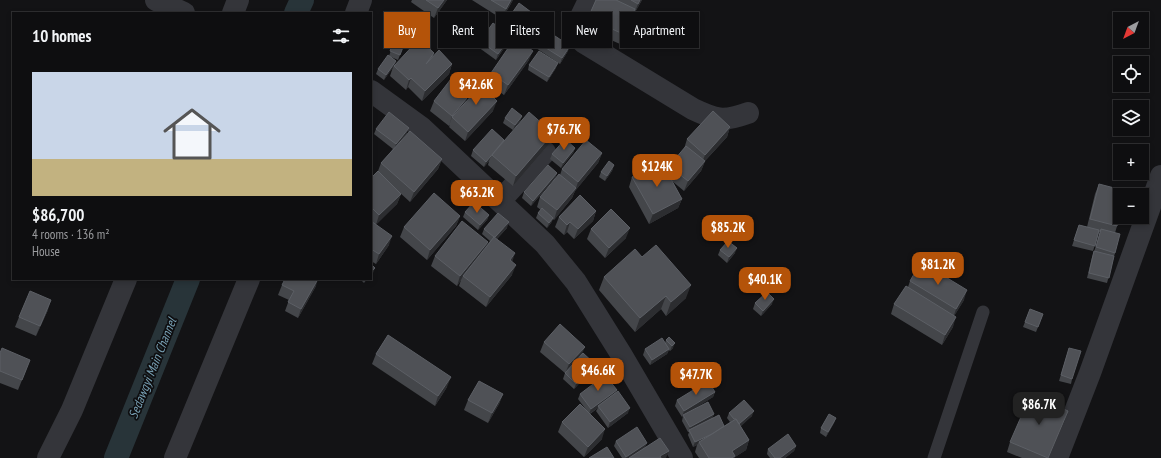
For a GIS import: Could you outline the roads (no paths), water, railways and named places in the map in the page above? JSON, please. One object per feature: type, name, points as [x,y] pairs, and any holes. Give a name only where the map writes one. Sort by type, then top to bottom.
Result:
[{"type":"street","points":[[156,0],[182,12]]},
{"type":"street","points":[[233,12],[238,0]]},
{"type":"street","points":[[356,12],[361,0]]},
{"type":"street","points":[[589,0],[574,31],[584,42],[693,109],[712,118],[731,119],[748,113]]},
{"type":"street","points":[[372,92],[422,128],[545,244],[576,282],[621,354],[682,458]]},
{"type":"street","points":[[500,201],[545,152]]},
{"type":"street","points":[[1058,458],[1161,176]]},
{"type":"street","points":[[48,458],[72,410],[126,280]]},
{"type":"street","points":[[176,458],[249,280]]},
{"type":"lane","points":[[934,458],[983,312]]},
{"type":"waterway","name":"Sedawgyi Main Channel","points":[[296,12],[302,0]]},
{"type":"waterway","name":"Sedawgyi Main Channel","points":[[116,458],[188,280]]}]
